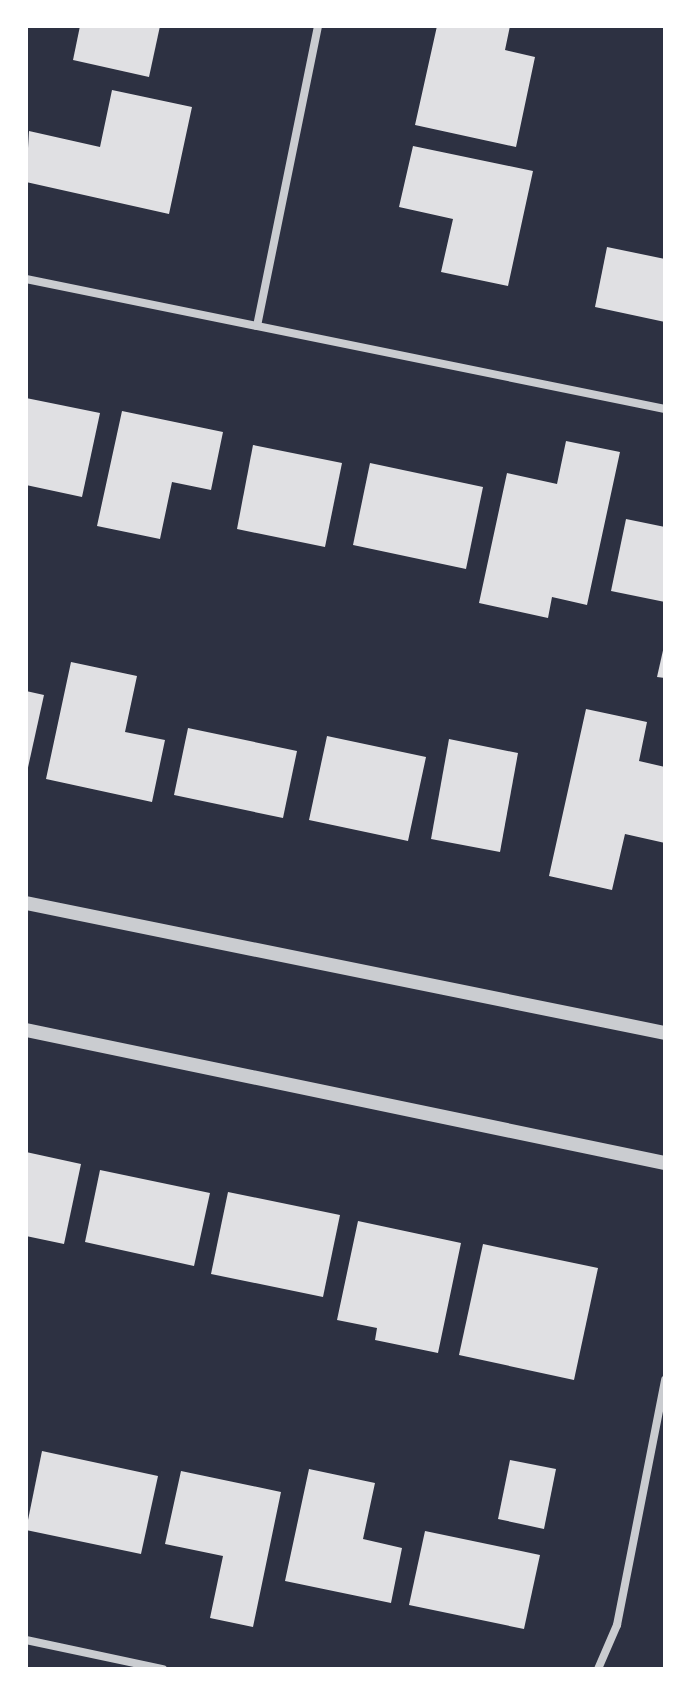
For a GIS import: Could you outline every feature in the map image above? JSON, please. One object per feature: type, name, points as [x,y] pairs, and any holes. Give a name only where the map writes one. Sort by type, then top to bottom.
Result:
[{"type":"street","points":[[257,326],[318,26]]},
{"type":"street","points":[[26,279],[665,409]]},
{"type":"street","points":[[26,903],[665,1033]]},
{"type":"street","points":[[26,1030],[665,1163]]},
{"type":"street","points":[[598,1669],[617,1625],[665,1380]]},
{"type":"street","points":[[26,1640],[163,1669]]},
{"type":"building","points":[[80,26],[160,26],[149,77],[73,60]]},
{"type":"building","points":[[437,26],[510,26],[505,50],[535,57],[516,147],[415,125]]},
{"type":"building","points":[[112,90],[192,107],[169,214],[26,182],[29,131],[100,147]]},
{"type":"building","points":[[413,146],[533,171],[508,286],[441,272],[453,219],[399,207]]},
{"type":"building","points":[[607,247],[665,259],[665,322],[595,307]]},
{"type":"building","points":[[26,398],[100,413],[82,497],[26,485]]},
{"type":"building","points":[[122,411],[223,432],[211,490],[172,482],[160,539],[97,526]]},
{"type":"building","points":[[566,441],[620,452],[587,605],[552,597],[548,618],[479,603],[507,473],[557,484]]},
{"type":"building","points":[[253,445],[342,463],[325,547],[237,529]]},
{"type":"building","points":[[370,463],[483,487],[466,569],[353,545]]},
{"type":"building","points":[[626,519],[665,527],[665,602],[611,591]]},
{"type":"building","points":[[665,647],[665,678],[657,677]]},
{"type":"building","points":[[71,662],[137,676],[125,732],[165,740],[152,802],[46,779]]},
{"type":"building","points":[[26,691],[44,695],[27,772],[26,771]]},
{"type":"building","points":[[586,709],[647,722],[639,761],[665,767],[665,843],[625,834],[612,890],[549,876]]},
{"type":"building","points":[[188,728],[297,751],[283,818],[174,795]]},
{"type":"building","points":[[327,736],[426,757],[408,841],[309,820]]},
{"type":"building","points":[[449,739],[518,753],[500,852],[431,839]]},
{"type":"building","points":[[26,1152],[81,1164],[64,1244],[26,1236]]},
{"type":"building","points":[[100,1170],[210,1193],[194,1266],[85,1242]]},
{"type":"building","points":[[228,1192],[340,1215],[323,1297],[211,1274]]},
{"type":"building","points":[[358,1221],[461,1243],[438,1353],[375,1340],[377,1328],[337,1320]]},
{"type":"building","points":[[483,1244],[598,1268],[574,1380],[459,1355]]},
{"type":"building","points":[[42,1451],[158,1476],[141,1554],[26,1530]]},
{"type":"building","points":[[510,1460],[556,1469],[544,1529],[498,1519]]},
{"type":"building","points":[[309,1469],[375,1483],[363,1539],[402,1548],[391,1603],[285,1581]]},
{"type":"building","points":[[181,1471],[281,1492],[253,1627],[210,1618],[223,1556],[165,1544]]},
{"type":"building","points":[[425,1531],[540,1555],[524,1629],[409,1605]]}]
